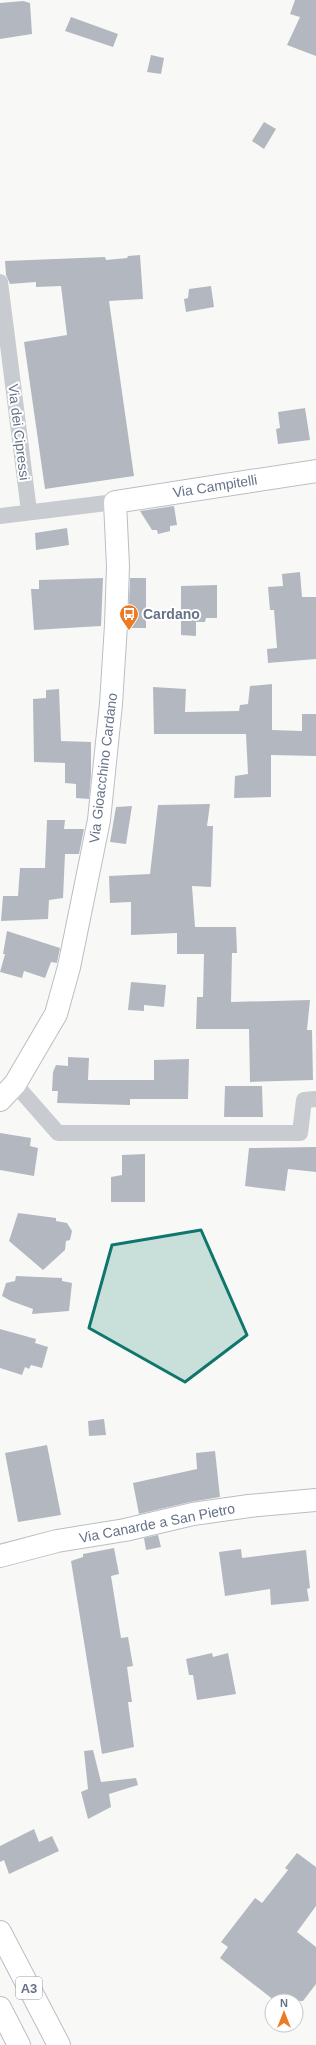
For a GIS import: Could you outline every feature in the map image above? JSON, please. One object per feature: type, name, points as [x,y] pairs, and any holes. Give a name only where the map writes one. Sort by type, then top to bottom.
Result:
[{"type":"main road","name":"Via Campitelli","points":[[115,502],[316,471]]},
{"type":"main road","name":"Via Gioacchino Cardano","points":[[0,1100],[15,1084],[56,1014],[69,967],[99,820],[111,704],[116,625],[118,566],[115,502]]},
{"type":"main road","name":"Via Canarde a San Pietro","points":[[0,1556],[57,1542],[125,1530],[193,1514],[249,1506],[316,1500]]},
{"type":"main road","name":"A3","points":[[0,1932],[58,2045]]},
{"type":"main road","name":"A3","points":[[0,2008],[19,2045]]},
{"type":"street","name":"Via dei Cipressi","points":[[0,282],[29,511]]},
{"type":"street","points":[[0,516],[29,511],[115,502]]},
{"type":"street","points":[[15,1084],[58,1133],[300,1133],[304,1100],[316,1099]]},
{"type":"highlighted area","points":[[201,1230],[247,1335],[185,1382],[89,1328],[112,1245]]},
{"type":"building","points":[[295,0],[316,0],[316,56],[287,45],[300,17],[290,14]]},
{"type":"building","points":[[23,1],[30,3],[32,34],[0,39],[0,3]]},
{"type":"building","points":[[71,17],[118,34],[113,47],[65,31]]},
{"type":"building","points":[[151,55],[164,58],[161,74],[147,72]]},
{"type":"building","points":[[264,122],[276,129],[264,149],[252,141]]},
{"type":"building","points":[[140,255],[143,299],[109,301],[134,476],[45,489],[24,342],[67,335],[61,286],[36,287],[36,282],[10,284],[6,275],[5,261],[105,257],[106,260]]},
{"type":"building","points":[[211,286],[214,307],[186,312],[184,299],[188,298],[189,289]]},
{"type":"building","points":[[305,408],[310,440],[278,444],[276,429],[280,428],[278,412]]},
{"type":"building","points":[[174,506],[177,525],[170,526],[170,531],[158,534],[157,530],[152,530],[140,511]]},
{"type":"building","points":[[67,528],[69,545],[36,550],[35,533]]},
{"type":"building","points":[[300,572],[302,597],[316,597],[316,659],[268,663],[267,649],[277,648],[274,610],[270,610],[268,587],[283,586],[282,574]]},
{"type":"building","points":[[103,578],[101,626],[34,630],[31,589],[39,589],[39,580]]},
{"type":"building","points":[[130,578],[146,578],[146,628],[128,628]]},
{"type":"building","points":[[217,585],[217,618],[206,618],[205,622],[196,622],[196,636],[181,635],[181,586]]},
{"type":"building","points":[[272,684],[272,730],[302,731],[302,714],[316,714],[316,756],[271,755],[271,797],[234,798],[235,776],[248,774],[246,734],[154,734],[153,687],[186,689],[185,712],[239,711],[240,705],[248,704],[250,686]]},
{"type":"building","points":[[59,689],[61,741],[91,742],[89,799],[76,798],[76,784],[65,783],[65,763],[34,762],[33,699],[46,698],[46,690]]},
{"type":"building","points":[[210,804],[207,826],[213,826],[211,887],[192,886],[195,927],[236,927],[237,953],[232,953],[231,1002],[310,1000],[307,1030],[312,1030],[313,1080],[250,1082],[249,1029],[196,1029],[197,997],[203,997],[204,954],[177,954],[177,933],[131,935],[131,902],[110,903],[109,876],[150,874],[158,805]]},
{"type":"building","points":[[132,806],[126,844],[110,842],[116,807]]},
{"type":"building","points":[[47,820],[65,820],[64,829],[84,829],[79,854],[65,854],[63,898],[49,900],[48,919],[1,921],[3,896],[18,896],[20,868],[45,868]]},
{"type":"building","points":[[7,931],[60,948],[57,963],[51,962],[45,978],[24,971],[22,978],[0,972],[5,954],[3,954]]},
{"type":"building","points":[[131,982],[166,985],[164,1007],[144,1005],[144,1011],[128,1010]]},
{"type":"building","points":[[68,1057],[89,1058],[88,1080],[154,1080],[154,1060],[189,1059],[188,1099],[130,1099],[130,1105],[57,1103],[58,1091],[52,1091],[53,1072],[56,1065],[68,1066]]},
{"type":"building","points":[[225,1086],[262,1086],[263,1117],[224,1117]]},
{"type":"building","points":[[0,1133],[31,1138],[30,1146],[38,1148],[34,1176],[0,1170]]},
{"type":"building","points":[[316,1147],[316,1172],[288,1169],[285,1191],[245,1186],[249,1148]]},
{"type":"building","points":[[145,1154],[145,1202],[111,1202],[111,1177],[122,1175],[122,1155]]},
{"type":"building","points":[[18,1213],[56,1218],[56,1221],[67,1223],[72,1231],[70,1240],[66,1241],[65,1250],[43,1270],[9,1241]]},
{"type":"building","points":[[16,1276],[62,1278],[62,1281],[72,1283],[69,1311],[32,1314],[33,1309],[2,1296],[6,1283],[15,1281]]},
{"type":"building","points":[[0,1329],[36,1339],[35,1343],[48,1347],[42,1368],[31,1365],[29,1369],[25,1367],[22,1375],[0,1368]]},
{"type":"building","points":[[104,1419],[106,1435],[89,1436],[88,1421]]},
{"type":"building","points":[[47,1445],[61,1515],[18,1522],[5,1453]]},
{"type":"building","points":[[215,1451],[220,1497],[190,1502],[139,1514],[133,1483],[197,1469],[196,1453]]},
{"type":"building","points":[[158,1535],[161,1547],[146,1550],[144,1538]]},
{"type":"building","points":[[114,1548],[119,1574],[111,1576],[121,1638],[128,1637],[133,1666],[127,1667],[132,1702],[128,1702],[134,1747],[102,1754],[71,1561],[83,1557],[83,1554]]},
{"type":"building","points":[[241,1549],[242,1558],[306,1550],[310,1588],[307,1589],[309,1601],[271,1605],[270,1589],[225,1596],[219,1552]]},
{"type":"building","points":[[212,1653],[213,1657],[228,1653],[236,1694],[197,1700],[193,1675],[189,1675],[186,1659]]},
{"type":"building","points":[[93,1750],[101,1782],[136,1778],[138,1785],[109,1794],[111,1807],[88,1819],[81,1792],[88,1789],[84,1751]]},
{"type":"building","points":[[34,1829],[39,1842],[52,1836],[59,1851],[9,1874],[4,1860],[0,1862],[0,1846]]},
{"type":"building","points":[[297,1853],[316,1867],[316,1906],[297,1932],[316,1947],[316,1984],[304,2000],[304,1993],[265,1993],[220,1958],[228,1947],[221,1942],[255,1898],[262,1903],[288,1870],[285,1868]]},
{"type":"place","name":"Cardano","points":[[129,631]]}]
